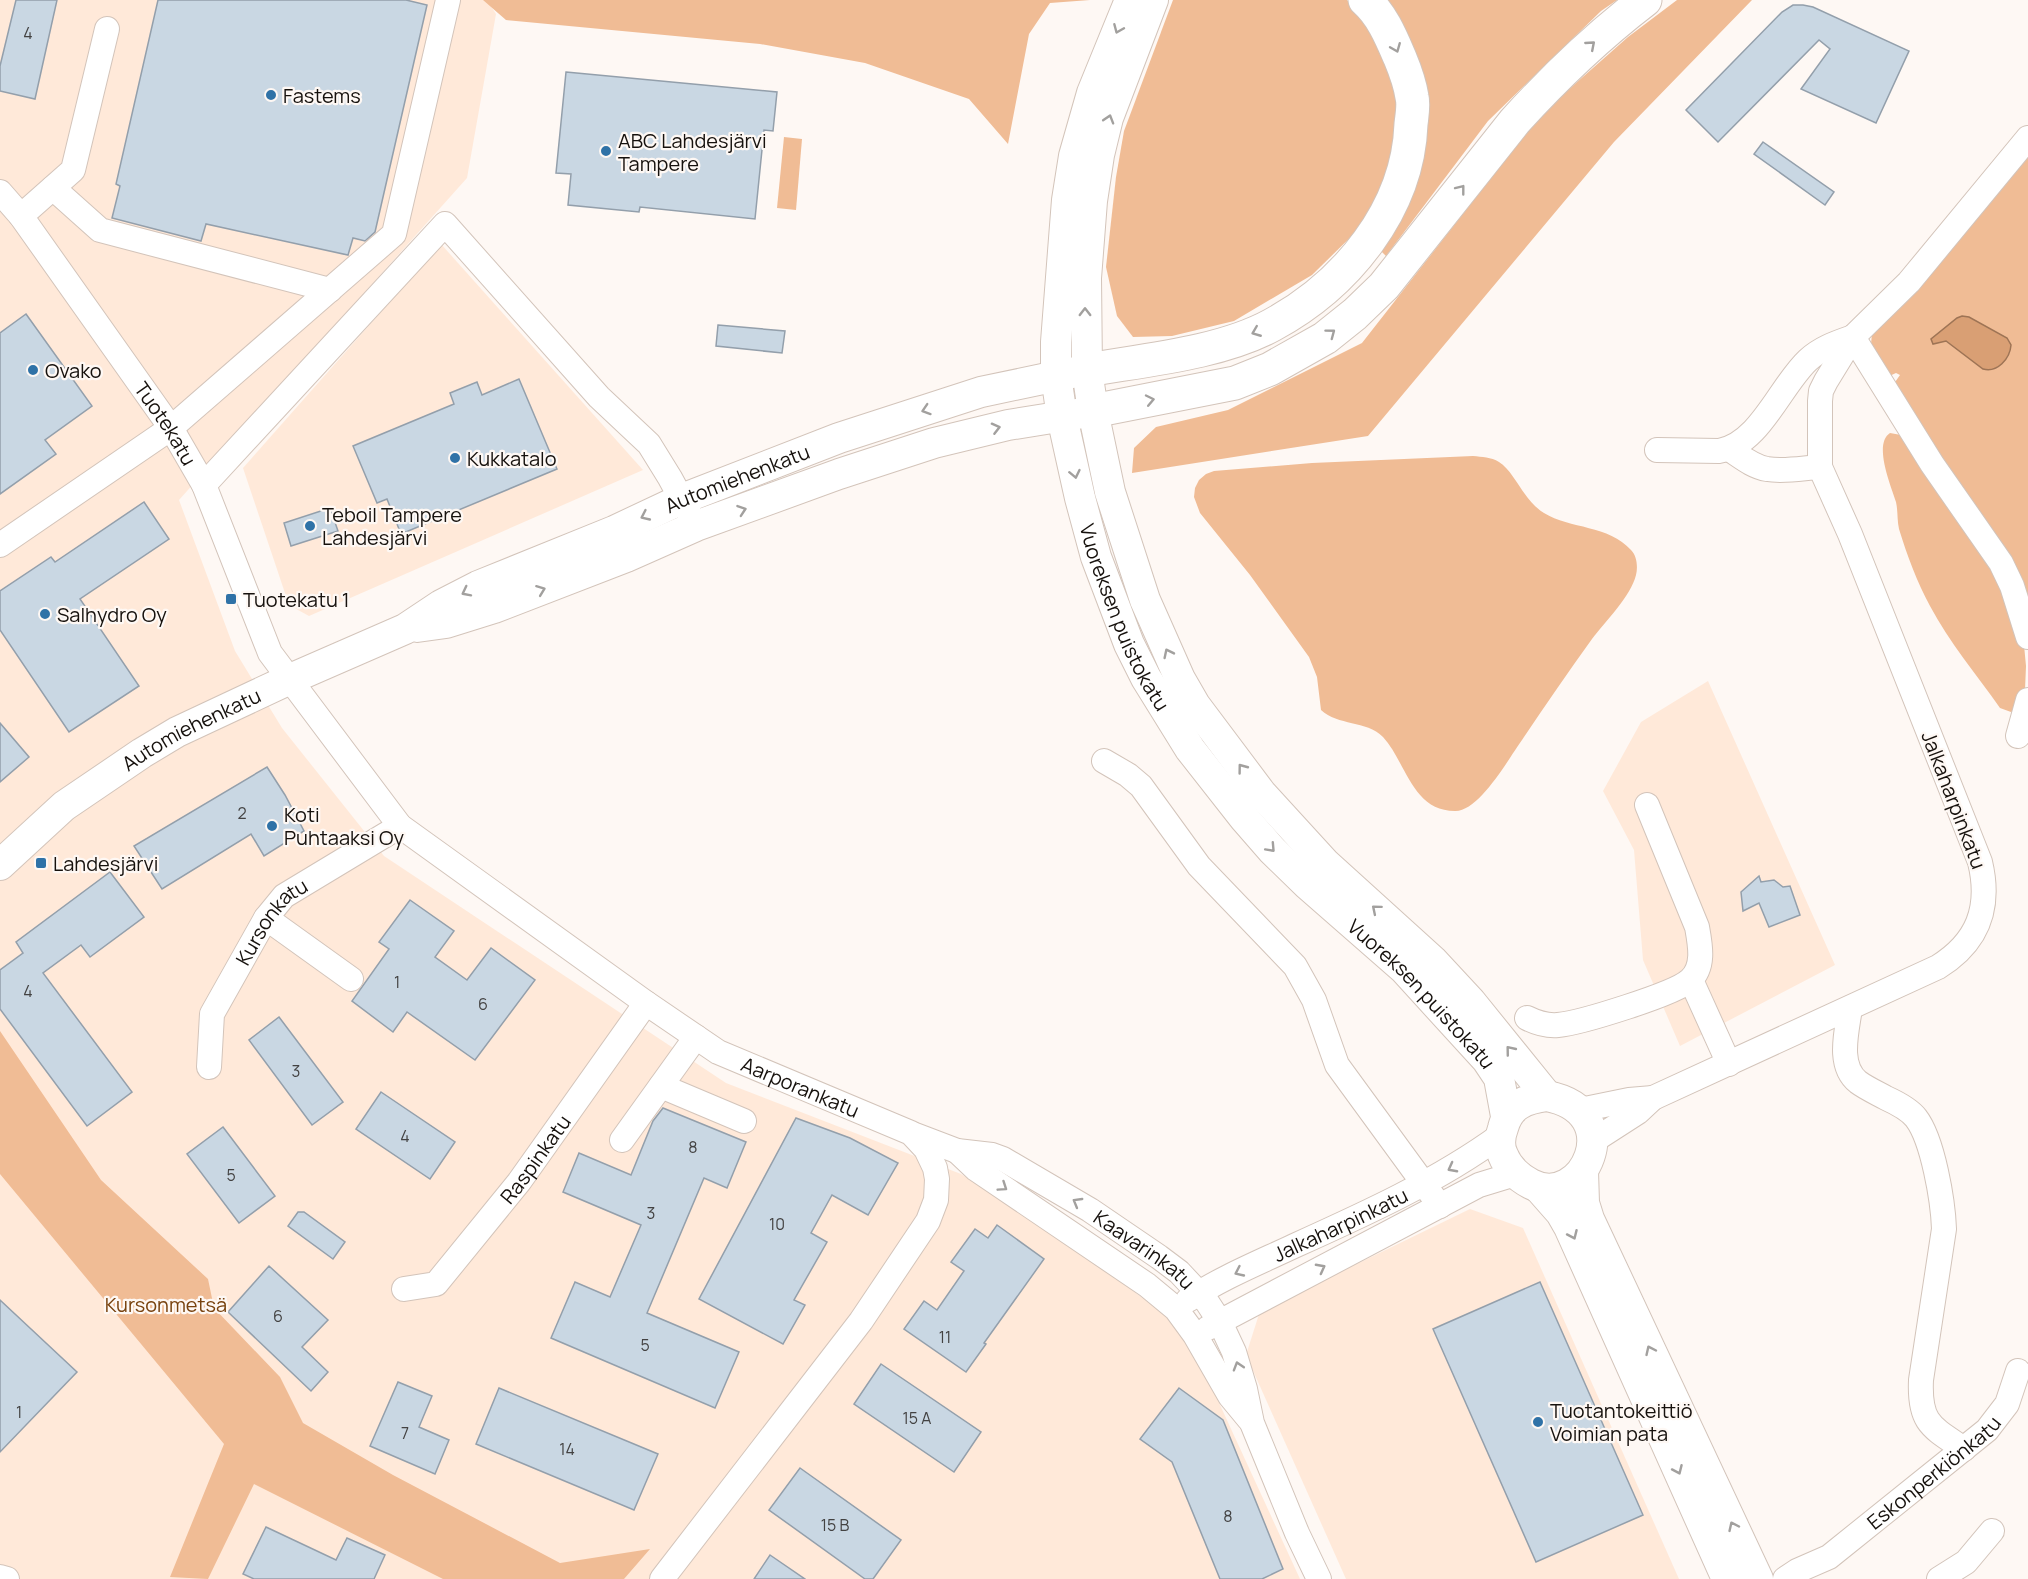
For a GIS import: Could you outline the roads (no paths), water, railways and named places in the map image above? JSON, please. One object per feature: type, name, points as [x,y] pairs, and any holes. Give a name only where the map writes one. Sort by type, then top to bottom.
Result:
[{"type":"highway","points":[[1072,373],[1214,347],[1270,326],[1293,313],[1322,290],[1367,245],[1381,224],[1402,181],[1411,140],[1412,98],[1403,66],[1388,29],[1365,0]]},
{"type":"highway","points":[[1077,414],[1235,383],[1270,369],[1325,338],[1355,314],[1384,286],[1515,121],[1563,69],[1645,0]]},
{"type":"main road","name":"Vuoreksen puistokatu","points":[[1072,373],[1056,342],[1067,200],[1074,156],[1092,93],[1130,0]]},
{"type":"main road","name":"Vuoreksen puistokatu","points":[[1153,0],[1108,118],[1099,155],[1092,201],[1086,278],[1072,373],[1077,414],[1080,498],[1104,577],[1133,652],[1146,678],[1170,719],[1210,775],[1272,850],[1308,885],[1404,969],[1487,1060],[1498,1078],[1503,1125]]},
{"type":"main road","name":"Automiehenkatu","points":[[0,865],[64,806],[177,732],[405,629],[441,605],[478,586],[614,531],[682,499],[839,438],[981,392],[1072,373]]},
{"type":"main road","name":"Vuoreksen puistokatu","points":[[1077,414],[1110,492],[1145,600],[1180,679],[1195,705],[1261,793],[1291,828],[1333,870],[1432,960],[1471,1002],[1547,1096]]},
{"type":"main road","name":"Automiehenkatu","points":[[405,629],[446,624],[495,608],[626,557],[696,526],[839,474],[934,443],[1008,425],[1077,414]]},
{"type":"main road","points":[[1527,1181],[1556,1187],[1571,1181],[1583,1172],[1591,1156],[1593,1141],[1590,1123],[1580,1110],[1563,1099],[1547,1096],[1531,1098],[1519,1104],[1503,1125],[1501,1151],[1506,1162],[1561,1213],[1569,1227],[1727,1579]]},
{"type":"main road","points":[[1583,1172],[1584,1203],[1589,1219],[1758,1579]]},
{"type":"street","points":[[0,545],[171,428],[394,234],[448,0]]},
{"type":"street","points":[[21,216],[73,170],[107,29]]},
{"type":"street","points":[[1728,449],[1766,469],[1820,467],[1821,392],[1853,337],[1909,282],[2028,138]]},
{"type":"street","points":[[53,188],[100,230],[330,290]]},
{"type":"street","name":"Tuotekatu","points":[[0,192],[21,216],[171,428],[204,485],[270,653],[288,680]]},
{"type":"street","points":[[204,485],[445,224],[599,397],[649,444],[696,526]]},
{"type":"street","points":[[1657,450],[1728,449],[1744,440],[1761,422],[1785,387],[1806,362],[1829,345],[1853,337]]},
{"type":"street","points":[[1853,337],[1932,464],[2001,563],[2012,586],[2028,636]]},
{"type":"street","name":"Jalkaharpinkatu","points":[[1593,1141],[1638,1112],[1653,1098],[1938,967],[1958,953],[1970,939],[1980,919],[1984,884],[1980,862],[1850,534],[1820,467]]},
{"type":"street","name":"Aarporankatu","points":[[288,680],[400,826],[718,1052],[910,1133],[926,1149],[937,1179],[936,1200],[928,1221],[861,1321],[662,1579]]},
{"type":"street","points":[[2018,736],[2028,700]]},
{"type":"street","points":[[1104,761],[1128,775],[1141,786],[1199,866],[1295,966],[1307,986],[1337,1065],[1425,1182],[1440,1206]]},
{"type":"street","points":[[1527,1018],[1544,1024],[1575,1023],[1654,998],[1691,980],[1697,970],[1701,946],[1697,927],[1647,805]]},
{"type":"street","name":"Kursonkatu","points":[[209,1067],[212,1014],[266,918],[284,896],[400,826]]},
{"type":"street","points":[[266,918],[351,979]]},
{"type":"street","points":[[1691,980],[1729,1064]]},
{"type":"street","name":"Raspinkatu","points":[[404,1289],[436,1284],[519,1182],[646,1003]]},
{"type":"street","points":[[1850,1008],[1845,1057],[1847,1067],[1858,1082],[1907,1109],[1922,1126],[1928,1141],[1943,1209],[1944,1228],[1920,1398],[1922,1409],[1932,1427],[1964,1449]]},
{"type":"street","points":[[622,1140],[696,1037]]},
{"type":"street","points":[[661,1086],[744,1121]]},
{"type":"street","name":"Jalkaharpinkatu","points":[[1580,1110],[1629,1100],[1653,1098]]},
{"type":"street","name":"Jalkaharpinkatu","points":[[1176,1309],[1215,1283],[1325,1232],[1468,1159],[1503,1125]]},
{"type":"street","name":"Kaavarinkatu","points":[[910,1133],[957,1150],[992,1155],[1003,1160],[1071,1199],[1159,1257],[1179,1272],[1199,1293],[1220,1322],[1234,1352],[1252,1423],[1319,1579]]},
{"type":"street","name":"Kaavarinkatu","points":[[957,1150],[976,1169],[1147,1285],[1176,1309],[1195,1335],[1230,1396],[1252,1423]]},
{"type":"street","name":"Jalkaharpinkatu","points":[[1195,1335],[1479,1185],[1527,1181]]},
{"type":"street","name":"Eskonperkiönkatu","points":[[1785,1579],[1829,1557],[1987,1430],[2007,1404],[2018,1371]]},
{"type":"street","points":[[1939,1579],[1966,1562],[1992,1531]]},
{"type":"street","name":"Eskonperkiönkatu","points":[[1818,1579],[1829,1557]]},
{"type":"street","points":[[0,1577],[6,1579]]},
{"type":"place","name":"Fastems","points":[[271,95]]},
{"type":"place","name":"ABC Lahdesjärvi Tampere","points":[[606,151]]},
{"type":"place","name":"Ovako","points":[[33,370]]},
{"type":"place","name":"Kukkatalo","points":[[455,458]]},
{"type":"place","name":"Teboil Tampere Lahdesjärvi","points":[[310,526]]},
{"type":"place","name":"Tuotekatu 1","points":[[231,599]]},
{"type":"place","name":"Salhydro Oy","points":[[45,614]]},
{"type":"place","name":"Koti Puhtaaksi Oy","points":[[272,826]]},
{"type":"place","name":"Lahdesjärvi","points":[[41,863]]},
{"type":"place","name":"Tuotantokeittiö Voimian pata","points":[[1538,1422]]},
{"type":"park label","name":"Kursonmetsä","points":[[166,1304]]}]
